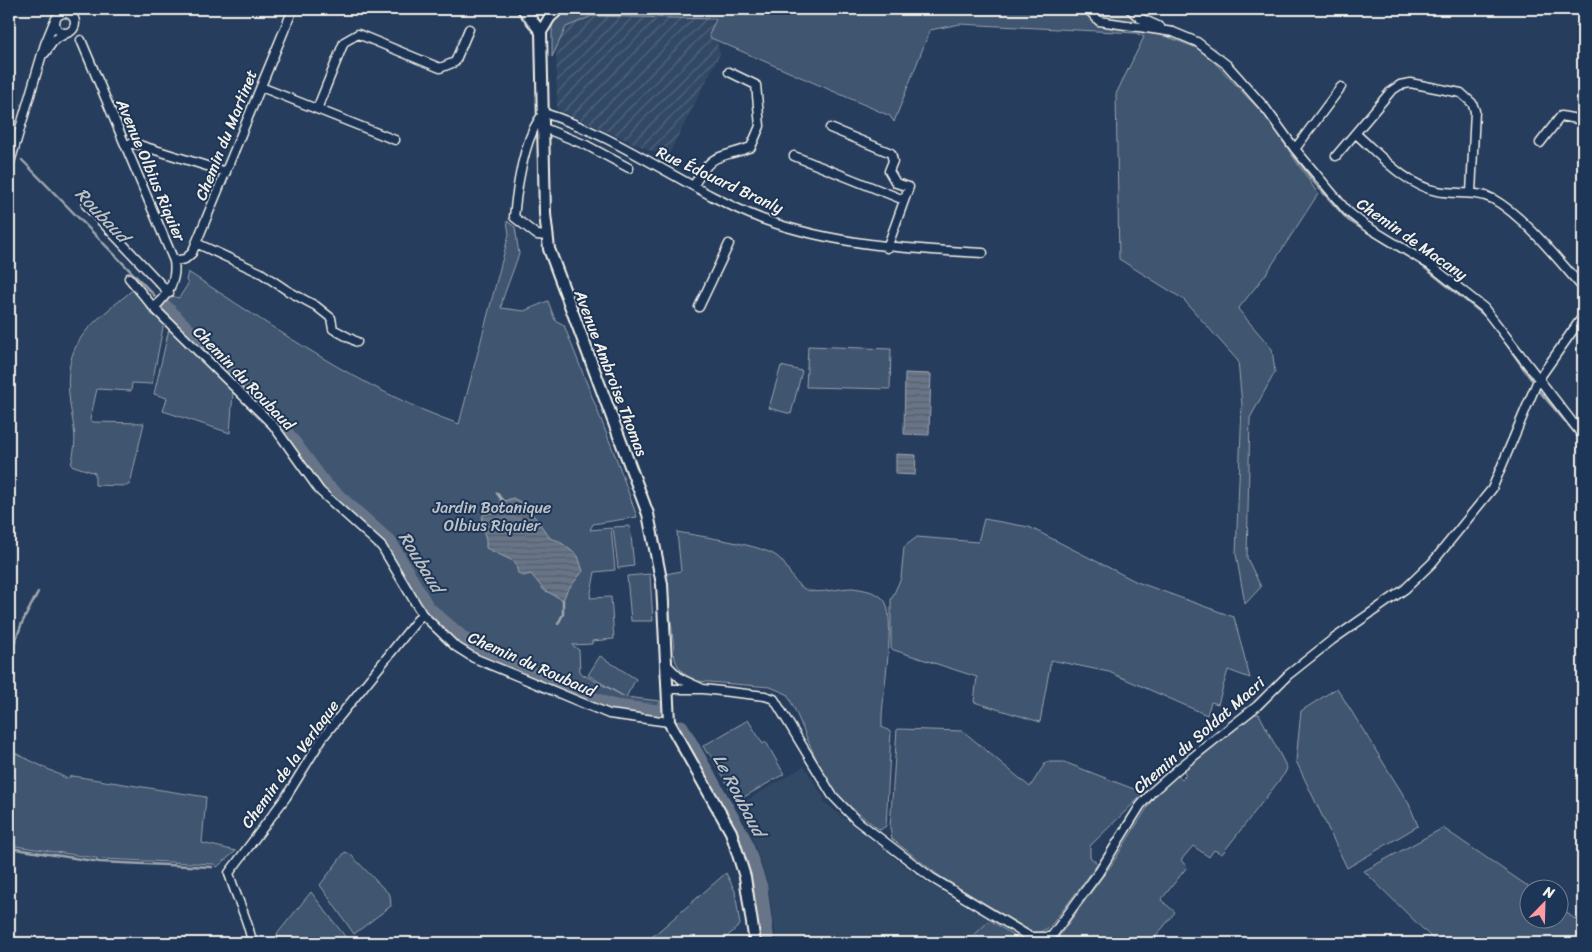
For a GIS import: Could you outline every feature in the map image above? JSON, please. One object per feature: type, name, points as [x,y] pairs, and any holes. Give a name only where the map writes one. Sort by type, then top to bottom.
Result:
[{"type":"street","points":[[10,160],[43,57],[45,44],[55,20],[56,9]]},
{"type":"street","name":"Chemin du Martinet","points":[[174,261],[185,259],[192,252],[293,9]]},
{"type":"street","points":[[523,9],[541,32],[550,17],[559,9]]},
{"type":"street","name":"Chemin de Macany","points":[[1088,9],[1099,21],[1173,32]]},
{"type":"street","name":"Chemin de Macany","points":[[1130,9],[1140,18],[1197,42],[1227,65],[1266,109],[1295,149],[1347,211],[1366,226],[1430,265],[1484,308],[1583,436]]},
{"type":"street","points":[[43,57],[54,40],[75,26],[70,12],[63,13],[55,20]]},
{"type":"street","points":[[55,20],[58,31],[67,33]]},
{"type":"street","points":[[317,110],[344,42],[358,34],[440,68],[455,62],[469,28]]},
{"type":"street","name":"Avenue Ambroise Thomas","points":[[541,32],[547,236],[553,264],[627,456],[653,530],[662,584],[668,665],[669,722]]},
{"type":"street","name":"Avenue Olbius Riquier","points":[[80,40],[174,261],[174,274],[169,293]]},
{"type":"street","points":[[694,185],[706,165],[716,156],[732,154],[752,147],[760,126],[756,85],[729,72]]},
{"type":"street","points":[[1336,156],[1391,91],[1400,85],[1410,83],[1461,93],[1472,102],[1475,111],[1472,193]]},
{"type":"street","points":[[1295,149],[1341,87]]},
{"type":"street","points":[[261,88],[394,140]]},
{"type":"street","points":[[544,112],[532,129],[516,199],[514,217],[537,235],[547,236]]},
{"type":"street","name":"Rue Édouard Branly","points":[[544,112],[594,133],[761,218],[810,234],[887,248],[983,253]]},
{"type":"street","points":[[1540,143],[1561,116],[1583,120]]},
{"type":"street","points":[[544,128],[586,145],[630,168]]},
{"type":"street","points":[[830,128],[891,153],[893,161],[890,171],[892,177],[896,183],[909,187],[887,248]]},
{"type":"street","points":[[1356,134],[1405,176],[1420,186],[1435,191],[1456,194],[1472,193],[1494,200],[1509,211],[1549,250],[1583,288]]},
{"type":"street","points":[[125,144],[136,144],[226,172]]},
{"type":"street","points":[[794,156],[904,200]]},
{"type":"street","points":[[86,205],[169,293],[154,308]]},
{"type":"street","points":[[196,243],[261,272],[288,291],[316,306],[331,318],[333,329],[357,342]]},
{"type":"street","points":[[699,307],[729,244]]},
{"type":"street","name":"Chemin du Roubaud","points":[[129,278],[154,308],[273,425],[320,491],[382,547],[422,614],[455,646],[474,658],[608,714],[669,722]]},
{"type":"street","name":"Chemin du Soldat Macri","points":[[1030,937],[1051,937],[1099,872],[1140,806],[1152,792],[1257,706],[1288,675],[1332,640],[1405,589],[1432,563],[1492,489],[1538,380],[1583,316]]},
{"type":"street","name":"Chemin de la Verlaque","points":[[252,943],[251,935],[235,895],[229,873],[286,797],[323,737],[422,614]]},
{"type":"street","points":[[668,665],[681,679],[702,689]]},
{"type":"street","points":[[668,685],[681,679]]},
{"type":"street","points":[[668,685],[765,696],[774,700],[832,795],[844,808],[932,878],[1037,943]]},
{"type":"street","points":[[669,722],[731,832],[745,877],[755,943]]},
{"type":"shaded area","points":[[591,14],[711,17],[720,54],[667,158],[557,109],[556,37],[568,26]]},
{"type":"shaded area","points":[[905,373],[931,374],[929,435],[904,434]]},
{"type":"shaded area","points":[[896,454],[916,455],[915,475],[896,474]]},
{"type":"shaded area","points":[[502,498],[504,501],[513,498],[526,505],[550,538],[559,541],[578,556],[583,571],[567,591],[563,600],[544,590],[531,574],[523,576],[518,573],[515,562],[486,548],[486,539],[481,524],[483,515],[494,511],[501,505],[500,500]]},
{"type":"shaded area","points":[[804,766],[824,798],[824,802],[921,879],[990,920],[966,943],[777,943],[768,885],[750,829],[737,806]]},
{"type":"green space","points":[[566,9],[1123,9],[1133,20],[1137,30],[1165,36],[1197,48],[1216,64],[1268,119],[1318,194],[1266,274],[1238,309],[1272,349],[1275,372],[1250,418],[1247,558],[1261,587],[1245,604],[1236,554],[1242,405],[1238,361],[1183,299],[1119,259],[1116,94],[1144,37],[1136,33],[960,24],[930,30],[894,122],[890,116],[711,38],[709,35],[716,19],[592,16],[566,27],[552,57],[552,23]]},
{"type":"green space","name":"Jardin Botanique Olbius Riquier","points":[[507,221],[515,227],[519,254],[501,308],[524,311],[548,301],[555,320],[564,325],[637,517],[593,524],[590,530],[611,528],[615,570],[595,572],[590,598],[611,597],[614,639],[592,641],[592,644],[572,645],[579,650],[580,673],[625,697],[588,675],[600,656],[636,679],[626,697],[660,701],[660,708],[609,699],[476,644],[433,605],[397,545],[385,531],[328,481],[282,417],[165,301],[172,296],[179,298],[188,284],[186,280],[188,272],[286,336],[354,376],[424,410],[459,424],[509,234]]},
{"type":"green space","points":[[135,288],[151,314],[164,322],[152,384],[132,383],[131,391],[97,389],[90,420],[93,422],[144,423],[130,484],[126,486],[95,485],[95,473],[71,465],[75,441],[68,382],[70,364],[82,336],[92,324]]},
{"type":"green space","points":[[169,329],[233,392],[230,433],[163,411],[167,398],[154,394]]},
{"type":"green space","points":[[808,346],[891,349],[890,389],[806,387]]},
{"type":"green space","points":[[781,366],[802,371],[791,414],[769,408]]},
{"type":"green space","points":[[984,519],[1029,527],[1137,582],[1234,617],[1250,678],[1228,670],[1218,704],[1211,702],[1207,715],[1109,672],[1051,660],[1040,722],[974,702],[977,677],[891,649],[891,600],[901,578],[904,547],[917,537],[978,542]]},
{"type":"green space","points":[[630,526],[634,566],[618,568],[613,527]]},
{"type":"green space","points":[[677,532],[747,545],[772,553],[779,558],[799,585],[808,590],[820,592],[856,588],[871,592],[884,599],[888,613],[889,641],[882,727],[891,732],[886,826],[880,830],[850,807],[827,779],[812,751],[787,694],[770,687],[697,681],[681,670],[675,659],[666,574],[681,571]]},
{"type":"green space","points":[[650,574],[653,621],[631,621],[627,576]]},
{"type":"green space","points":[[1337,688],[1409,804],[1418,826],[1347,868],[1296,761],[1301,711]]},
{"type":"green space","points":[[1255,714],[1259,714],[1287,768],[1285,773],[1222,854],[1214,850],[1209,857],[1193,846],[1181,860],[1187,867],[1161,900],[1175,912],[1151,943],[1054,943],[1112,864],[1157,792],[1176,774],[1182,779],[1186,775],[1183,770]]},
{"type":"green space","points":[[748,720],[763,744],[766,742],[784,774],[737,801],[703,746]]},
{"type":"green space","points":[[897,729],[963,731],[1030,787],[1046,762],[1064,762],[1144,793],[1090,846],[1090,857],[1098,864],[1050,927],[1040,932],[1032,932],[938,875],[892,839],[890,827]]},
{"type":"green space","points":[[13,752],[66,778],[73,776],[206,797],[202,843],[236,851],[217,867],[214,864],[102,859],[9,845],[9,753]]},
{"type":"green space","points":[[1443,828],[1520,881],[1520,930],[1570,930],[1570,915],[1583,925],[1583,943],[1437,943],[1364,871]]},
{"type":"green space","points":[[345,852],[350,854],[390,895],[391,906],[354,934],[320,885]]},
{"type":"green space","points":[[726,873],[735,891],[740,925],[720,943],[645,943]]},
{"type":"green space","points":[[311,892],[350,943],[277,943],[277,934]]},
{"type":"green space","points":[[990,920],[1017,938],[1015,943],[966,943]]},
{"type":"waterway","points":[[1281,136],[1312,180],[1348,220],[1410,258]]},
{"type":"waterway","name":"Roubaud","points":[[22,160],[155,296]]},
{"type":"waterway","points":[[1420,264],[1489,319]]},
{"type":"waterway","name":"Roubaud","points":[[165,307],[278,422],[324,484],[390,543],[427,608],[478,652],[614,707],[658,712]]},
{"type":"waterway","points":[[1505,342],[1531,379]]},
{"type":"waterway","points":[[1540,392],[1583,442]]},
{"type":"waterway","points":[[497,493],[501,499]]},
{"type":"waterway","points":[[9,658],[22,623],[38,592]]},
{"type":"waterway","points":[[558,624],[563,614],[563,600]]},
{"type":"waterway","name":"Le Roubaud","points":[[681,727],[744,840],[760,887],[767,943]]},
{"type":"waterway","points":[[9,848],[100,862],[212,867]]}]
